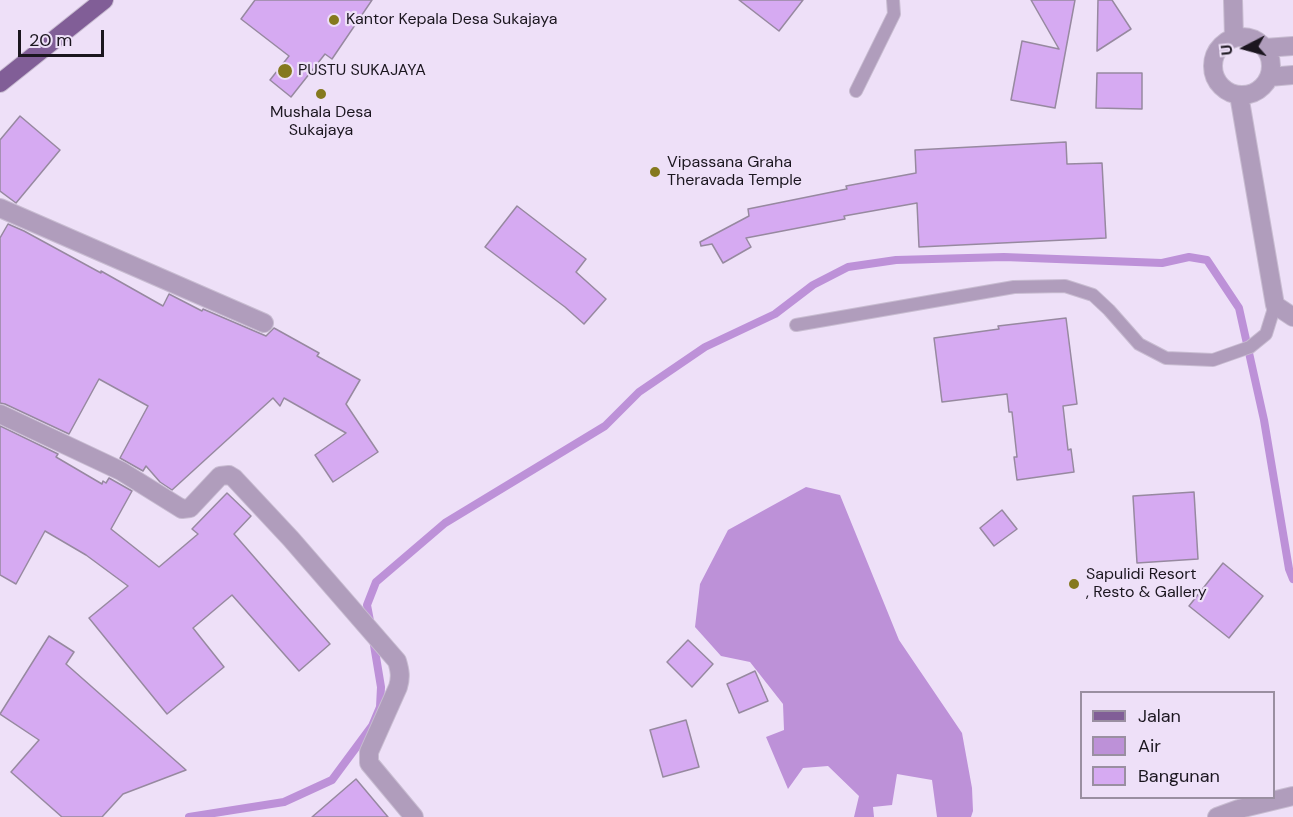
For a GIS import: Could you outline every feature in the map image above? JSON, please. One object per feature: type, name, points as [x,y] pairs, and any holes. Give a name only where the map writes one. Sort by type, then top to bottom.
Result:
[{"type":"main road","points":[[0,82],[104,0]]},
{"type":"street","points":[[1233,0],[1234,38]]},
{"type":"street","points":[[1240,36],[1252,38],[1265,48],[1270,57],[1269,77],[1254,92],[1239,95],[1233,93],[1221,85],[1214,72],[1213,65],[1217,51],[1228,40],[1234,38],[1240,36]]},
{"type":"street","points":[[1265,48],[1293,46]]},
{"type":"street","points":[[1269,77],[1293,75]]},
{"type":"street","points":[[1239,95],[1275,305],[1293,317]]},
{"type":"street","points":[[0,208],[264,323]]},
{"type":"street","points":[[0,414],[121,471],[182,509],[190,508],[220,476],[229,475],[234,478],[291,538],[397,661],[401,678],[368,757],[372,767],[414,817]]},
{"type":"street","points":[[1217,817],[1239,809],[1293,796]]},
{"type":"lane","points":[[855,91],[894,14],[893,0]]},
{"type":"lane","points":[[796,325],[1014,287],[1065,286],[1093,295],[1139,344],[1166,358],[1213,360],[1250,347],[1266,334],[1275,305]]},
{"type":"water","points":[[806,487],[840,495],[899,640],[962,733],[972,788],[971,817],[937,817],[932,780],[897,774],[892,805],[873,807],[874,817],[854,817],[859,796],[828,766],[803,768],[788,789],[766,737],[784,730],[783,704],[750,662],[721,656],[695,627],[700,584],[728,530]]},
{"type":"building","points":[[255,0],[372,0],[332,59],[325,54],[291,97],[270,80],[289,56],[241,19]]},
{"type":"building","points":[[739,0],[803,0],[779,31]]},
{"type":"building","points":[[1031,0],[1075,0],[1055,108],[1011,100],[1022,41],[1059,49]]},
{"type":"building","points":[[1098,0],[1112,0],[1131,29],[1097,51]]},
{"type":"building","points":[[1097,73],[1142,73],[1142,109],[1096,108]]},
{"type":"building","points":[[20,116],[60,150],[16,203],[0,191],[0,140]]},
{"type":"building","points":[[1066,142],[1067,164],[1102,163],[1106,238],[919,247],[917,203],[844,216],[845,219],[746,238],[751,247],[723,263],[712,244],[701,246],[700,242],[749,216],[748,209],[847,189],[846,186],[916,173],[915,150]]},
{"type":"building","points":[[517,206],[586,259],[576,272],[606,299],[584,324],[485,247]]},
{"type":"building","points":[[8,224],[101,273],[101,271],[163,306],[169,294],[202,311],[203,309],[266,336],[274,328],[319,353],[317,356],[360,380],[346,404],[378,452],[333,482],[315,455],[346,433],[284,398],[280,406],[273,398],[172,490],[160,482],[146,466],[143,471],[120,458],[148,406],[99,379],[69,434],[0,403],[0,238]]},
{"type":"building","points":[[1066,318],[1077,404],[1063,406],[1068,450],[1071,449],[1074,472],[1017,480],[1012,412],[1009,412],[1007,394],[942,402],[934,338],[999,329],[998,326]]},
{"type":"building","points":[[0,426],[58,454],[56,457],[102,484],[103,481],[106,483],[109,478],[132,491],[111,529],[159,567],[198,534],[192,529],[227,493],[251,516],[234,534],[330,644],[299,671],[232,595],[193,628],[224,667],[167,714],[89,618],[128,586],[86,555],[45,531],[16,584],[0,575]]},
{"type":"building","points":[[1194,492],[1198,559],[1137,563],[1133,496]]},
{"type":"building","points":[[1002,510],[1017,529],[994,546],[980,528]]},
{"type":"building","points":[[1223,563],[1263,596],[1229,638],[1189,606]]},
{"type":"building","points":[[49,636],[74,652],[66,664],[186,770],[123,794],[102,817],[62,817],[11,772],[39,740],[0,714]]},
{"type":"building","points":[[688,640],[713,664],[692,687],[667,662]]},
{"type":"building","points":[[755,671],[768,701],[739,713],[727,684]]},
{"type":"building","points":[[686,720],[699,767],[663,777],[650,730]]},
{"type":"building","points":[[356,779],[388,817],[312,817]]},
{"type":"waterway","points":[[371,626],[367,605],[376,582],[445,523],[605,426],[639,392],[705,347],[775,314],[813,285],[848,267],[896,260],[1004,257],[1162,263],[1189,257],[1207,260],[1239,308],[1264,420],[1289,569],[1293,579]]},
{"type":"waterway","points":[[189,817],[284,802],[332,780],[372,726],[380,707],[381,687],[373,639]]},
{"type":"place","name":"Kantor Kepala Desa Sukajaya","points":[[334,20]]},
{"type":"place","name":"PUSTU SUKAJAYA","points":[[285,71]]},
{"type":"place","name":"Mushala Desa Sukajaya","points":[[321,94]]},
{"type":"place","name":"Vipassana Graha Theravada Temple","points":[[655,172]]},
{"type":"place","name":"Sapulidi Resort , Resto & Gallery","points":[[1074,584]]}]
